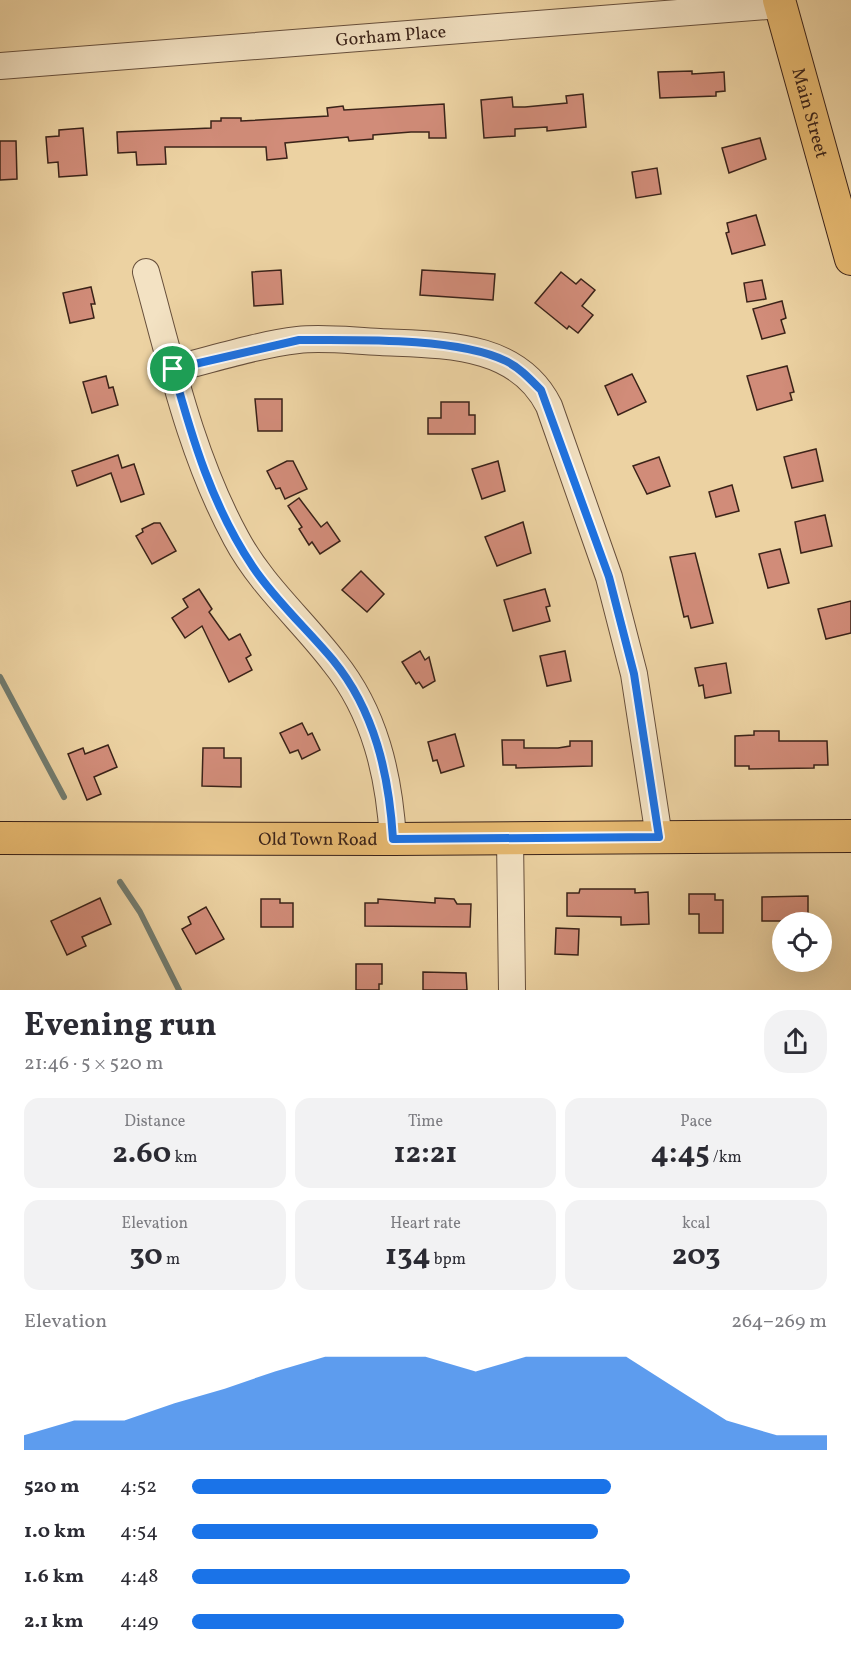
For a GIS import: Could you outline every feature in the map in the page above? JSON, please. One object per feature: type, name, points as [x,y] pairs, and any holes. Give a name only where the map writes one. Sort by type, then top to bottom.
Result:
[{"type":"main road","name":"Main Street","points":[[779,2],[842,195],[851,260]]},
{"type":"main road","name":"Old Town Road","points":[[0,838],[510,839],[851,836]]},
{"type":"street","name":"Gorham Place","points":[[0,66],[630,8],[779,2]]},
{"type":"street","points":[[146,272],[194,445],[212,493],[254,568],[335,662],[366,711],[375,735],[391,799],[393,839]]},
{"type":"street","points":[[173,369],[278,344],[327,340],[446,345],[484,352],[506,361],[525,373],[541,390],[549,406],[609,577],[634,674],[659,837]]},
{"type":"street","points":[[510,839],[512,990]]},
{"type":"building","points":[[692,71],[692,74],[724,72],[725,91],[716,92],[716,96],[660,98],[658,72]]},
{"type":"building","points":[[583,94],[586,127],[547,131],[547,127],[515,129],[515,136],[484,138],[481,100],[512,97],[513,107],[525,107],[567,103],[566,96]]},
{"type":"building","points":[[444,104],[446,138],[429,138],[429,132],[411,132],[373,135],[373,139],[349,141],[348,137],[285,143],[287,158],[267,160],[266,147],[165,147],[166,164],[137,165],[136,152],[118,153],[117,132],[211,128],[211,121],[221,121],[221,118],[241,118],[241,121],[328,116],[327,108],[343,106],[344,110]]},
{"type":"building","points":[[83,128],[87,175],[59,177],[58,162],[48,163],[46,137],[59,136],[59,130]]},
{"type":"building","points":[[760,138],[766,159],[729,173],[722,148]]},
{"type":"building","points":[[0,141],[16,141],[17,179],[0,180]]},
{"type":"building","points":[[657,168],[661,194],[636,198],[632,172]]},
{"type":"building","points":[[756,215],[765,245],[732,254],[726,233],[729,232],[727,223]]},
{"type":"building","points":[[281,270],[283,304],[254,306],[252,272]]},
{"type":"building","points":[[422,270],[495,274],[493,300],[420,295]]},
{"type":"building","points":[[561,272],[576,284],[581,279],[595,290],[582,306],[593,315],[578,333],[569,326],[567,329],[535,303]]},
{"type":"building","points":[[762,280],[766,299],[747,302],[744,283]]},
{"type":"building","points":[[91,287],[95,304],[91,304],[94,318],[70,323],[63,293]]},
{"type":"building","points":[[782,301],[786,318],[781,320],[785,333],[762,339],[753,309]]},
{"type":"building","points":[[787,366],[794,392],[790,393],[792,400],[757,410],[747,376]]},
{"type":"building","points":[[632,374],[646,402],[618,415],[605,386]]},
{"type":"building","points":[[106,376],[109,388],[113,387],[118,405],[92,413],[83,382]]},
{"type":"building","points":[[255,399],[282,399],[282,431],[258,431]]},
{"type":"building","points":[[441,402],[469,402],[469,415],[475,415],[475,434],[428,434],[428,418],[441,418]]},
{"type":"building","points":[[816,449],[823,481],[792,488],[784,457]]},
{"type":"building","points":[[118,455],[122,468],[134,464],[144,494],[121,502],[111,473],[77,486],[72,471]]},
{"type":"building","points":[[659,457],[670,486],[647,494],[633,466]]},
{"type":"building","points":[[287,461],[293,461],[307,489],[285,499],[280,488],[276,489],[267,471]]},
{"type":"building","points":[[498,461],[505,491],[482,499],[472,469]]},
{"type":"building","points":[[732,485],[739,511],[716,517],[709,492]]},
{"type":"building","points":[[299,498],[321,527],[327,522],[340,541],[320,554],[312,542],[309,545],[299,529],[302,527],[288,506]]},
{"type":"building","points":[[825,515],[832,546],[801,553],[795,522]]},
{"type":"building","points":[[523,522],[531,553],[497,566],[485,537]]},
{"type":"building","points":[[154,523],[160,523],[176,551],[152,564],[136,536],[143,532],[142,529]]},
{"type":"building","points":[[780,549],[789,583],[768,588],[759,554]]},
{"type":"building","points":[[695,553],[713,623],[691,628],[688,616],[684,617],[670,557]]},
{"type":"building","points":[[361,571],[384,594],[367,612],[342,590]]},
{"type":"building","points":[[199,589],[212,609],[209,612],[229,640],[240,634],[251,655],[246,658],[252,670],[229,682],[202,626],[185,638],[172,618],[188,607],[183,599]]},
{"type":"building","points":[[545,589],[550,606],[546,607],[550,621],[513,631],[504,600]]},
{"type":"building","points":[[851,601],[851,633],[826,639],[818,609]]},
{"type":"building","points":[[420,651],[425,660],[429,657],[435,681],[423,688],[419,682],[416,684],[402,662]]},
{"type":"building","points":[[565,651],[571,681],[547,686],[540,656]]},
{"type":"building","points":[[726,663],[731,693],[705,698],[703,685],[699,686],[695,668]]},
{"type":"building","points":[[302,723],[308,735],[312,733],[320,750],[302,759],[298,750],[290,753],[280,733]]},
{"type":"building","points":[[754,731],[779,731],[779,741],[827,741],[828,765],[814,765],[814,768],[749,769],[749,766],[735,766],[735,736],[754,735]]},
{"type":"building","points":[[455,734],[464,766],[441,773],[437,760],[433,761],[428,742]]},
{"type":"building","points":[[502,740],[524,740],[524,748],[558,748],[570,746],[570,741],[592,741],[592,766],[516,768],[516,765],[503,765]]},
{"type":"building","points":[[108,745],[117,767],[94,777],[101,794],[87,800],[68,754],[83,748],[85,754]]},
{"type":"building","points":[[203,748],[224,748],[224,758],[241,758],[241,787],[202,786]]},
{"type":"building","points":[[580,889],[635,889],[635,893],[648,892],[649,924],[621,925],[621,917],[567,916],[567,893],[579,893]]},
{"type":"building","points":[[689,894],[715,894],[715,900],[723,900],[723,933],[699,933],[699,914],[689,914]]},
{"type":"building","points":[[808,896],[808,912],[772,912],[772,921],[762,921],[762,897]]},
{"type":"building","points":[[100,898],[111,924],[82,937],[86,946],[67,955],[51,921]]},
{"type":"building","points":[[435,898],[454,899],[457,904],[471,904],[470,927],[365,926],[365,903],[378,903],[378,899],[435,903]]},
{"type":"building","points":[[261,899],[280,899],[280,903],[293,903],[293,927],[261,927]]},
{"type":"building","points":[[206,907],[224,939],[196,954],[182,929],[191,924],[188,917]]},
{"type":"building","points":[[556,928],[579,929],[578,955],[555,954]]},
{"type":"building","points":[[356,964],[382,964],[382,984],[379,984],[379,990],[356,990]]},
{"type":"building","points":[[423,972],[466,973],[467,990],[423,990]]},
{"type":"waterway","points":[[0,677],[64,797]]},
{"type":"waterway","points":[[120,882],[140,912],[179,990]]},
{"type":"route","points":[[299,340],[327,340],[446,345],[484,352],[506,361],[525,373],[541,390],[549,406],[609,577],[634,674],[659,837],[393,839],[391,799],[375,735],[366,711],[335,662],[254,568],[237,540],[212,493],[194,445],[173,369],[299,340]]}]
